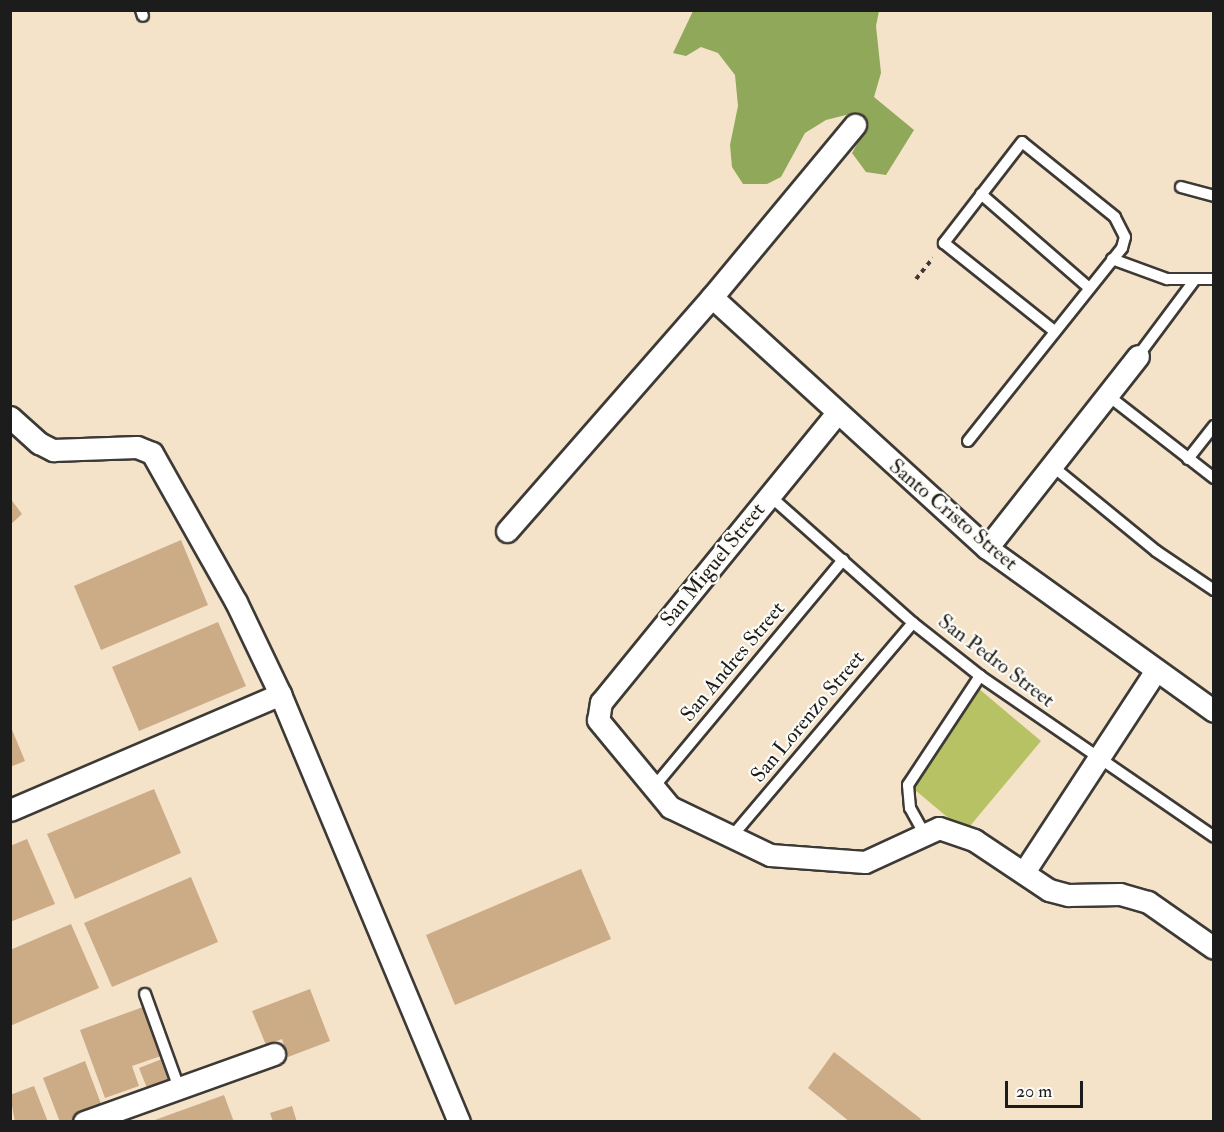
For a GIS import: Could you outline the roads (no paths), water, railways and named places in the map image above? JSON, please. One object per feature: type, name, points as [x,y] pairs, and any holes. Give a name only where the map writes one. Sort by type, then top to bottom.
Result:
[{"type":"street","points":[[507,531],[712,297],[855,125]]},
{"type":"street","name":"Santo Cristo Street","points":[[712,297],[987,548],[1155,672],[1214,711]]},
{"type":"street","points":[[987,548],[1138,356]]},
{"type":"street","name":"San Miguel Street","points":[[653,788],[598,720],[601,702],[837,413]]},
{"type":"street","points":[[10,417],[39,443],[53,450],[137,447],[152,453],[236,602],[280,694],[459,1122]]},
{"type":"street","points":[[1024,872],[1155,672]]},
{"type":"street","points":[[10,810],[280,694]]},
{"type":"street","points":[[653,788],[670,807],[733,835],[770,855],[833,863],[865,862],[939,828],[974,840],[1049,890],[1068,895],[1120,894],[1148,902],[1214,948]]},
{"type":"street","points":[[84,1122],[274,1054]]},
{"type":"lane","points":[[968,441],[1053,330],[1112,259],[1125,237],[1115,217],[1022,142],[944,243],[1053,330]]},
{"type":"lane","points":[[1181,187],[1214,196]]},
{"type":"lane","points":[[981,194],[1089,288]]},
{"type":"lane","points":[[1112,259],[1143,273],[1194,281],[1214,279]]},
{"type":"lane","points":[[1138,356],[1194,281]]},
{"type":"lane","points":[[1106,394],[1214,478]]},
{"type":"lane","points":[[1188,459],[1214,426]]},
{"type":"lane","points":[[1051,465],[1156,551],[1214,590]]},
{"type":"lane","name":"San Pedro Street","points":[[770,496],[913,623],[980,676],[1098,760],[1214,837]]},
{"type":"lane","name":"San Andres Street","points":[[653,788],[843,560]]},
{"type":"lane","name":"San Lorenzo Street","points":[[733,835],[913,623]]},
{"type":"lane","points":[[925,835],[910,808],[908,785],[980,676]]},
{"type":"lane","points":[[145,994],[179,1088]]}]
